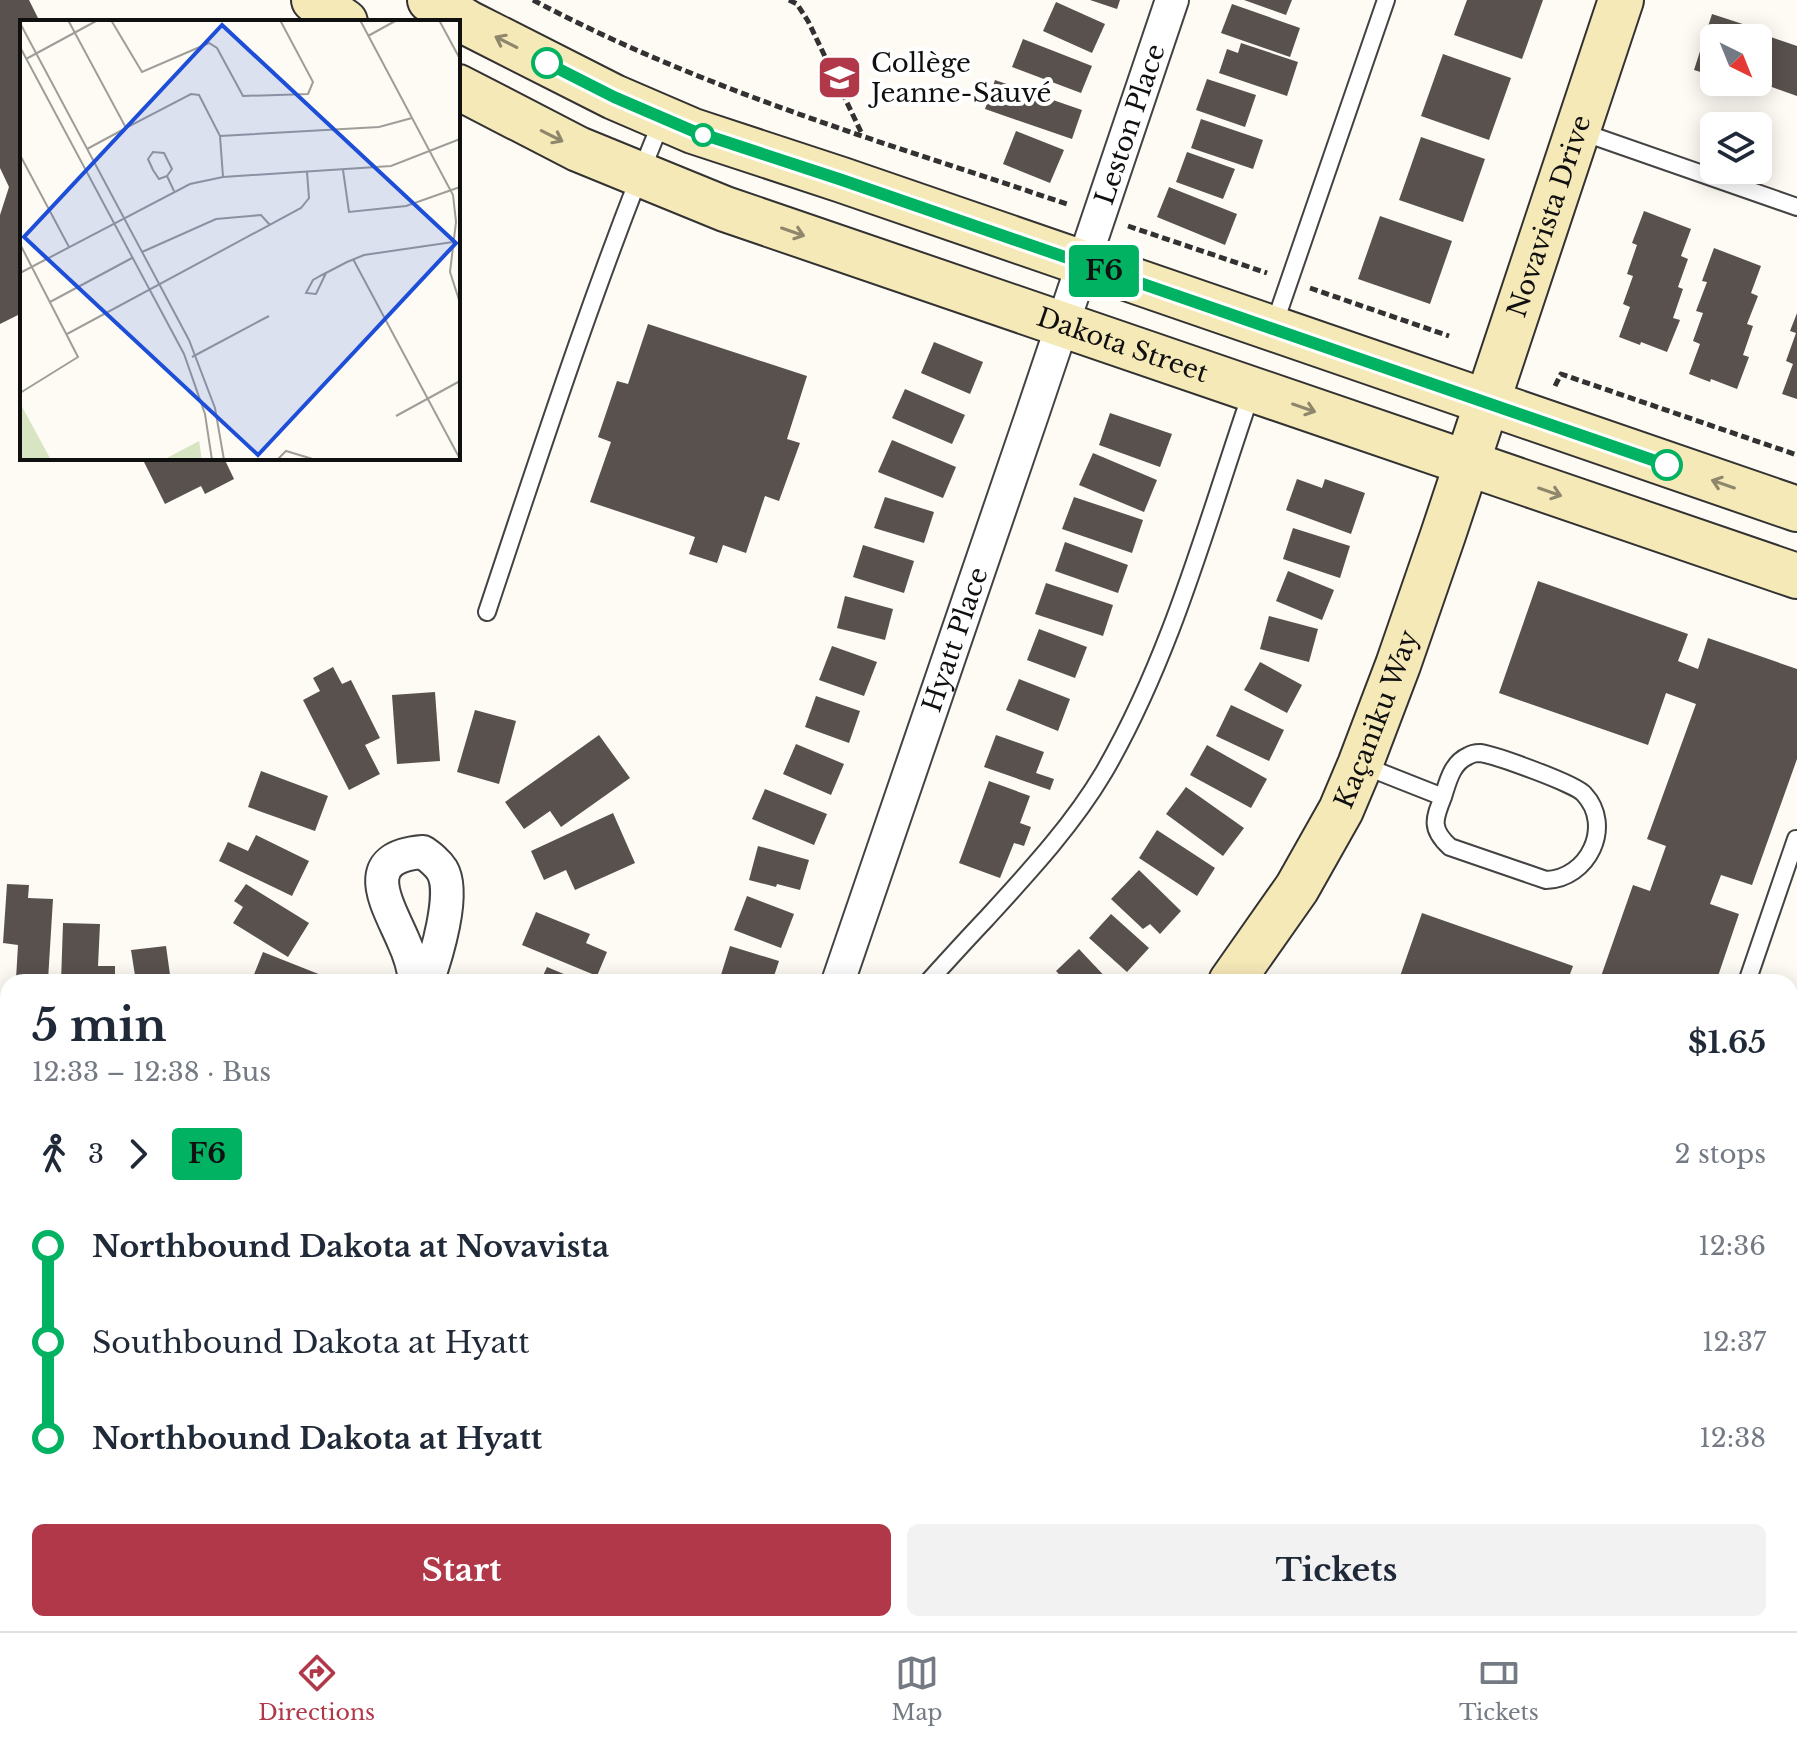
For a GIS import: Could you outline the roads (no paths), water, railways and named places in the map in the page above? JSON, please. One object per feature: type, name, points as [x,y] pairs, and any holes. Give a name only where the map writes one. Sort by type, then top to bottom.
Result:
[{"type":"main road","points":[[314,0],[342,20]]},
{"type":"main road","name":"Dakota Street","points":[[430,0],[468,23],[614,97],[693,131],[842,180],[1073,295],[1252,390],[1477,433],[1797,509]]},
{"type":"main road","name":"Novavista Drive","points":[[1477,433],[1621,0]]},
{"type":"main road","name":"Dakota Street","points":[[460,88],[578,149],[725,209],[1073,295],[1273,329],[1477,433],[1797,576]]},
{"type":"main road","name":"Kaçaniku Way","points":[[1237,974],[1297,888],[1341,810],[1398,665],[1477,433]]},
{"type":"street","name":"Leston Place","points":[[1073,295],[1172,0]]},
{"type":"street","name":"Hyatt Place","points":[[841,974],[1073,295]]},
{"type":"street","points":[[413,974],[410,958],[385,902],[383,871],[394,860],[408,853],[423,852],[444,872],[447,888],[442,931],[429,974]]},
{"type":"lane","points":[[1273,329],[1386,0]]},
{"type":"lane","points":[[487,612],[589,307],[663,118]]},
{"type":"lane","points":[[1577,131],[1797,207]]},
{"type":"lane","points":[[935,974],[1051,847],[1103,773],[1160,659],[1252,390]]},
{"type":"lane","points":[[1478,753],[1526,768],[1578,788],[1586,795],[1597,823],[1594,847],[1581,867],[1557,880],[1546,880],[1450,847],[1436,826],[1435,817],[1443,797],[1456,764],[1467,756],[1478,753]]},
{"type":"lane","points":[[1360,765],[1443,797]]},
{"type":"lane","points":[[1750,974],[1797,838]]},
{"type":"place","name":"Collège Jeanne-Sauvé","points":[[840,78]]}]
